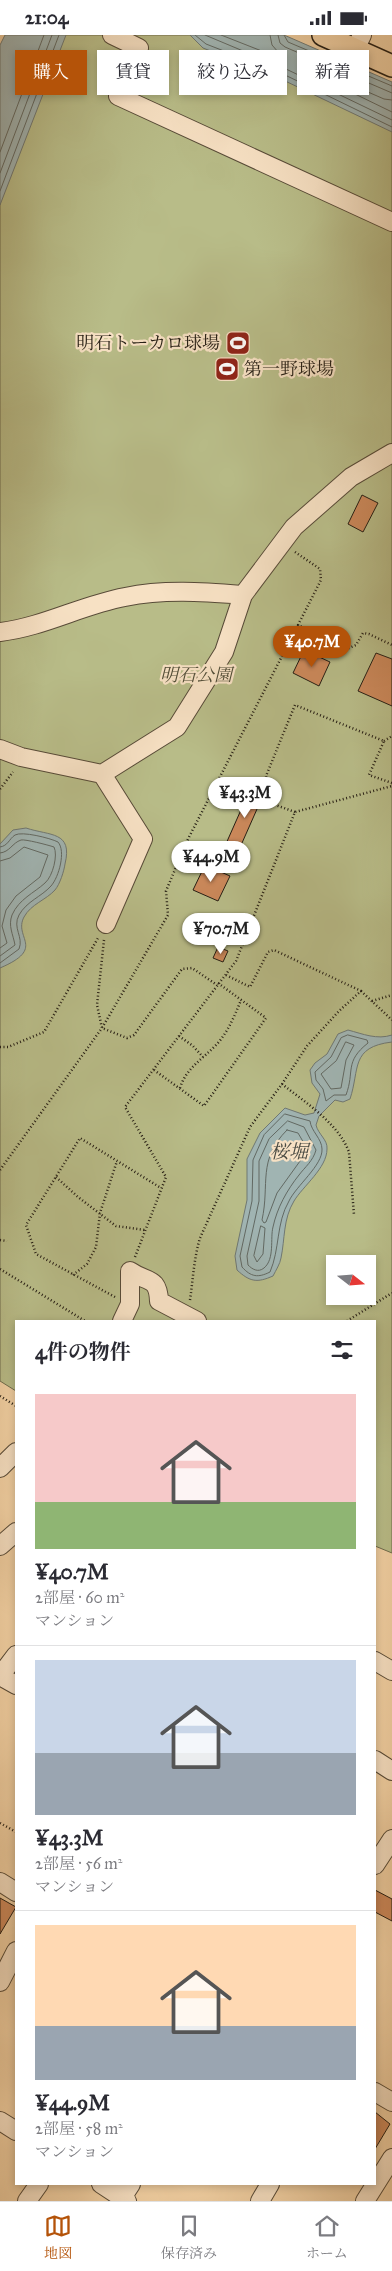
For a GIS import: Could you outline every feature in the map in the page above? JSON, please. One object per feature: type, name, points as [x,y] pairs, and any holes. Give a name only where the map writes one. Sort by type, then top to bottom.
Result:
[{"type":"main road","points":[[323,35],[359,42],[392,65]]},
{"type":"street","points":[[112,35],[139,48],[118,96],[392,222]]},
{"type":"street","points":[[0,749],[21,757],[102,774],[177,727],[224,651],[243,595],[294,527],[351,477],[392,453]]},
{"type":"street","points":[[0,632],[23,629],[84,607],[125,597],[177,591],[243,595]]},
{"type":"street","points":[[102,774],[143,839],[106,924]]},
{"type":"street","points":[[122,1320],[130,1304],[130,1271],[155,1283],[158,1289],[159,1301],[192,1319]]},
{"type":"street","points":[[0,1468],[15,1453]]},
{"type":"street","points":[[0,1546],[15,1533]]},
{"type":"street","points":[[15,1656],[0,1676],[15,1684]]},
{"type":"street","points":[[376,1662],[392,1671]]},
{"type":"street","points":[[376,1761],[392,1771]]},
{"type":"street","points":[[376,1863],[392,1839]]},
{"type":"street","points":[[0,1883],[15,1891]]},
{"type":"street","points":[[0,1982],[15,1953]]},
{"type":"street","points":[[376,2093],[392,2102]]},
{"type":"street","points":[[0,2121],[15,2130]]},
{"type":"street","points":[[376,2183],[392,2157]]},
{"type":"street","points":[[27,2201],[38,2185]]},
{"type":"street","points":[[103,2185],[125,2196]]},
{"type":"street","points":[[260,2201],[269,2185]]},
{"type":"street","points":[[365,2201],[375,2185]]},
{"type":"path","points":[[0,1169],[102,1028],[168,915],[166,891],[187,841],[320,580],[320,569],[282,544]]},
{"type":"path","points":[[298,625],[349,647],[356,645],[363,633],[392,645]]},
{"type":"path","points":[[384,741],[295,705],[266,776],[270,803],[295,812],[392,784]]},
{"type":"path","points":[[392,735],[384,741],[369,775],[392,784]]},
{"type":"path","points":[[0,789],[9,780],[21,757]]},
{"type":"path","points":[[130,1271],[166,1177],[125,1107],[236,961],[295,812]]},
{"type":"path","points":[[102,1028],[97,1005],[106,924]]},
{"type":"path","points":[[0,1047],[8,1047],[44,1032],[78,976],[106,924]]},
{"type":"path","points":[[226,975],[250,987],[268,952],[274,950],[362,991],[392,1020]]},
{"type":"path","points":[[102,1028],[127,1038],[134,1035],[182,969],[192,968],[266,1018],[204,1106],[154,1070]]},
{"type":"path","points":[[192,1319],[196,1269],[195,1255],[200,1238],[250,1127],[307,1046],[339,1011],[362,991]]},
{"type":"path","points":[[372,1001],[392,995]]},
{"type":"path","points":[[180,1088],[183,1079],[218,1043],[233,1021],[241,1000]]},
{"type":"path","points":[[179,1036],[193,1045],[203,1057]]},
{"type":"path","points":[[282,1084],[324,1118],[346,1143],[349,1152],[354,1215]]},
{"type":"path","points":[[130,1304],[36,1254],[26,1225],[80,1138],[161,1188]]},
{"type":"path","points":[[73,1275],[87,1264],[96,1247],[100,1213],[117,1161]]},
{"type":"path","points":[[56,1177],[78,1197],[116,1226],[145,1231]]},
{"type":"path","points":[[0,1240],[7,1241]]},
{"type":"path","points":[[0,1269],[83,1320]]},
{"type":"path","points":[[349,1320],[392,1293]]},
{"type":"path","points":[[0,1396],[15,1405]]},
{"type":"path","points":[[0,1823],[15,1831]]},
{"type":"green space","name":"明石公園","points":[[8,35],[275,35],[309,50],[297,50],[297,95],[369,95],[369,76],[392,86],[392,1553],[376,1546],[376,1320],[15,1320],[15,1390],[0,1381],[0,53]]},
{"type":"water","points":[[5,35],[66,35],[60,50],[15,50],[15,95],[43,95],[0,205],[0,45]]},
{"type":"water","points":[[190,35],[284,35],[318,50],[297,50],[297,87],[287,82],[287,50],[208,50],[203,48]]},
{"type":"water","points":[[369,72],[392,82],[392,132],[315,95],[369,95]]},
{"type":"water","points":[[26,828],[51,834],[63,840],[67,853],[60,881],[55,890],[24,917],[22,931],[26,943],[22,955],[0,968],[0,844],[13,830]]},
{"type":"water","name":"桜堀","points":[[348,1030],[375,1037],[392,1035],[392,1042],[369,1049],[363,1054],[359,1061],[350,1099],[343,1102],[335,1100],[319,1116],[316,1125],[327,1146],[326,1156],[319,1170],[298,1195],[290,1208],[280,1260],[273,1276],[262,1280],[250,1279],[237,1270],[235,1256],[247,1200],[247,1159],[260,1133],[285,1108],[305,1115],[314,1113],[320,1094],[312,1083],[310,1070],[315,1063],[327,1054],[338,1034]]},
{"type":"building","points":[[362,495],[378,503],[363,532],[348,524]]},
{"type":"building","points":[[304,650],[330,662],[319,686],[293,673]]},
{"type":"building","points":[[376,653],[392,659],[392,706],[358,691]]},
{"type":"building","points":[[252,785],[265,791],[238,852],[225,846]]},
{"type":"building","points":[[205,865],[230,876],[218,901],[193,890]]},
{"type":"building","points":[[218,947],[228,951],[223,962],[213,958]]},
{"type":"building","points":[[376,1891],[392,1899],[392,1921],[376,1913]]},
{"type":"building","points":[[0,1898],[15,1906],[15,1909],[0,1934]]},
{"type":"building","points":[[376,2113],[390,2124],[376,2147]]},
{"type":"place","name":"明石トーカロ球場","points":[[238,343]]},
{"type":"place","name":"第一野球場","points":[[227,369]]}]
